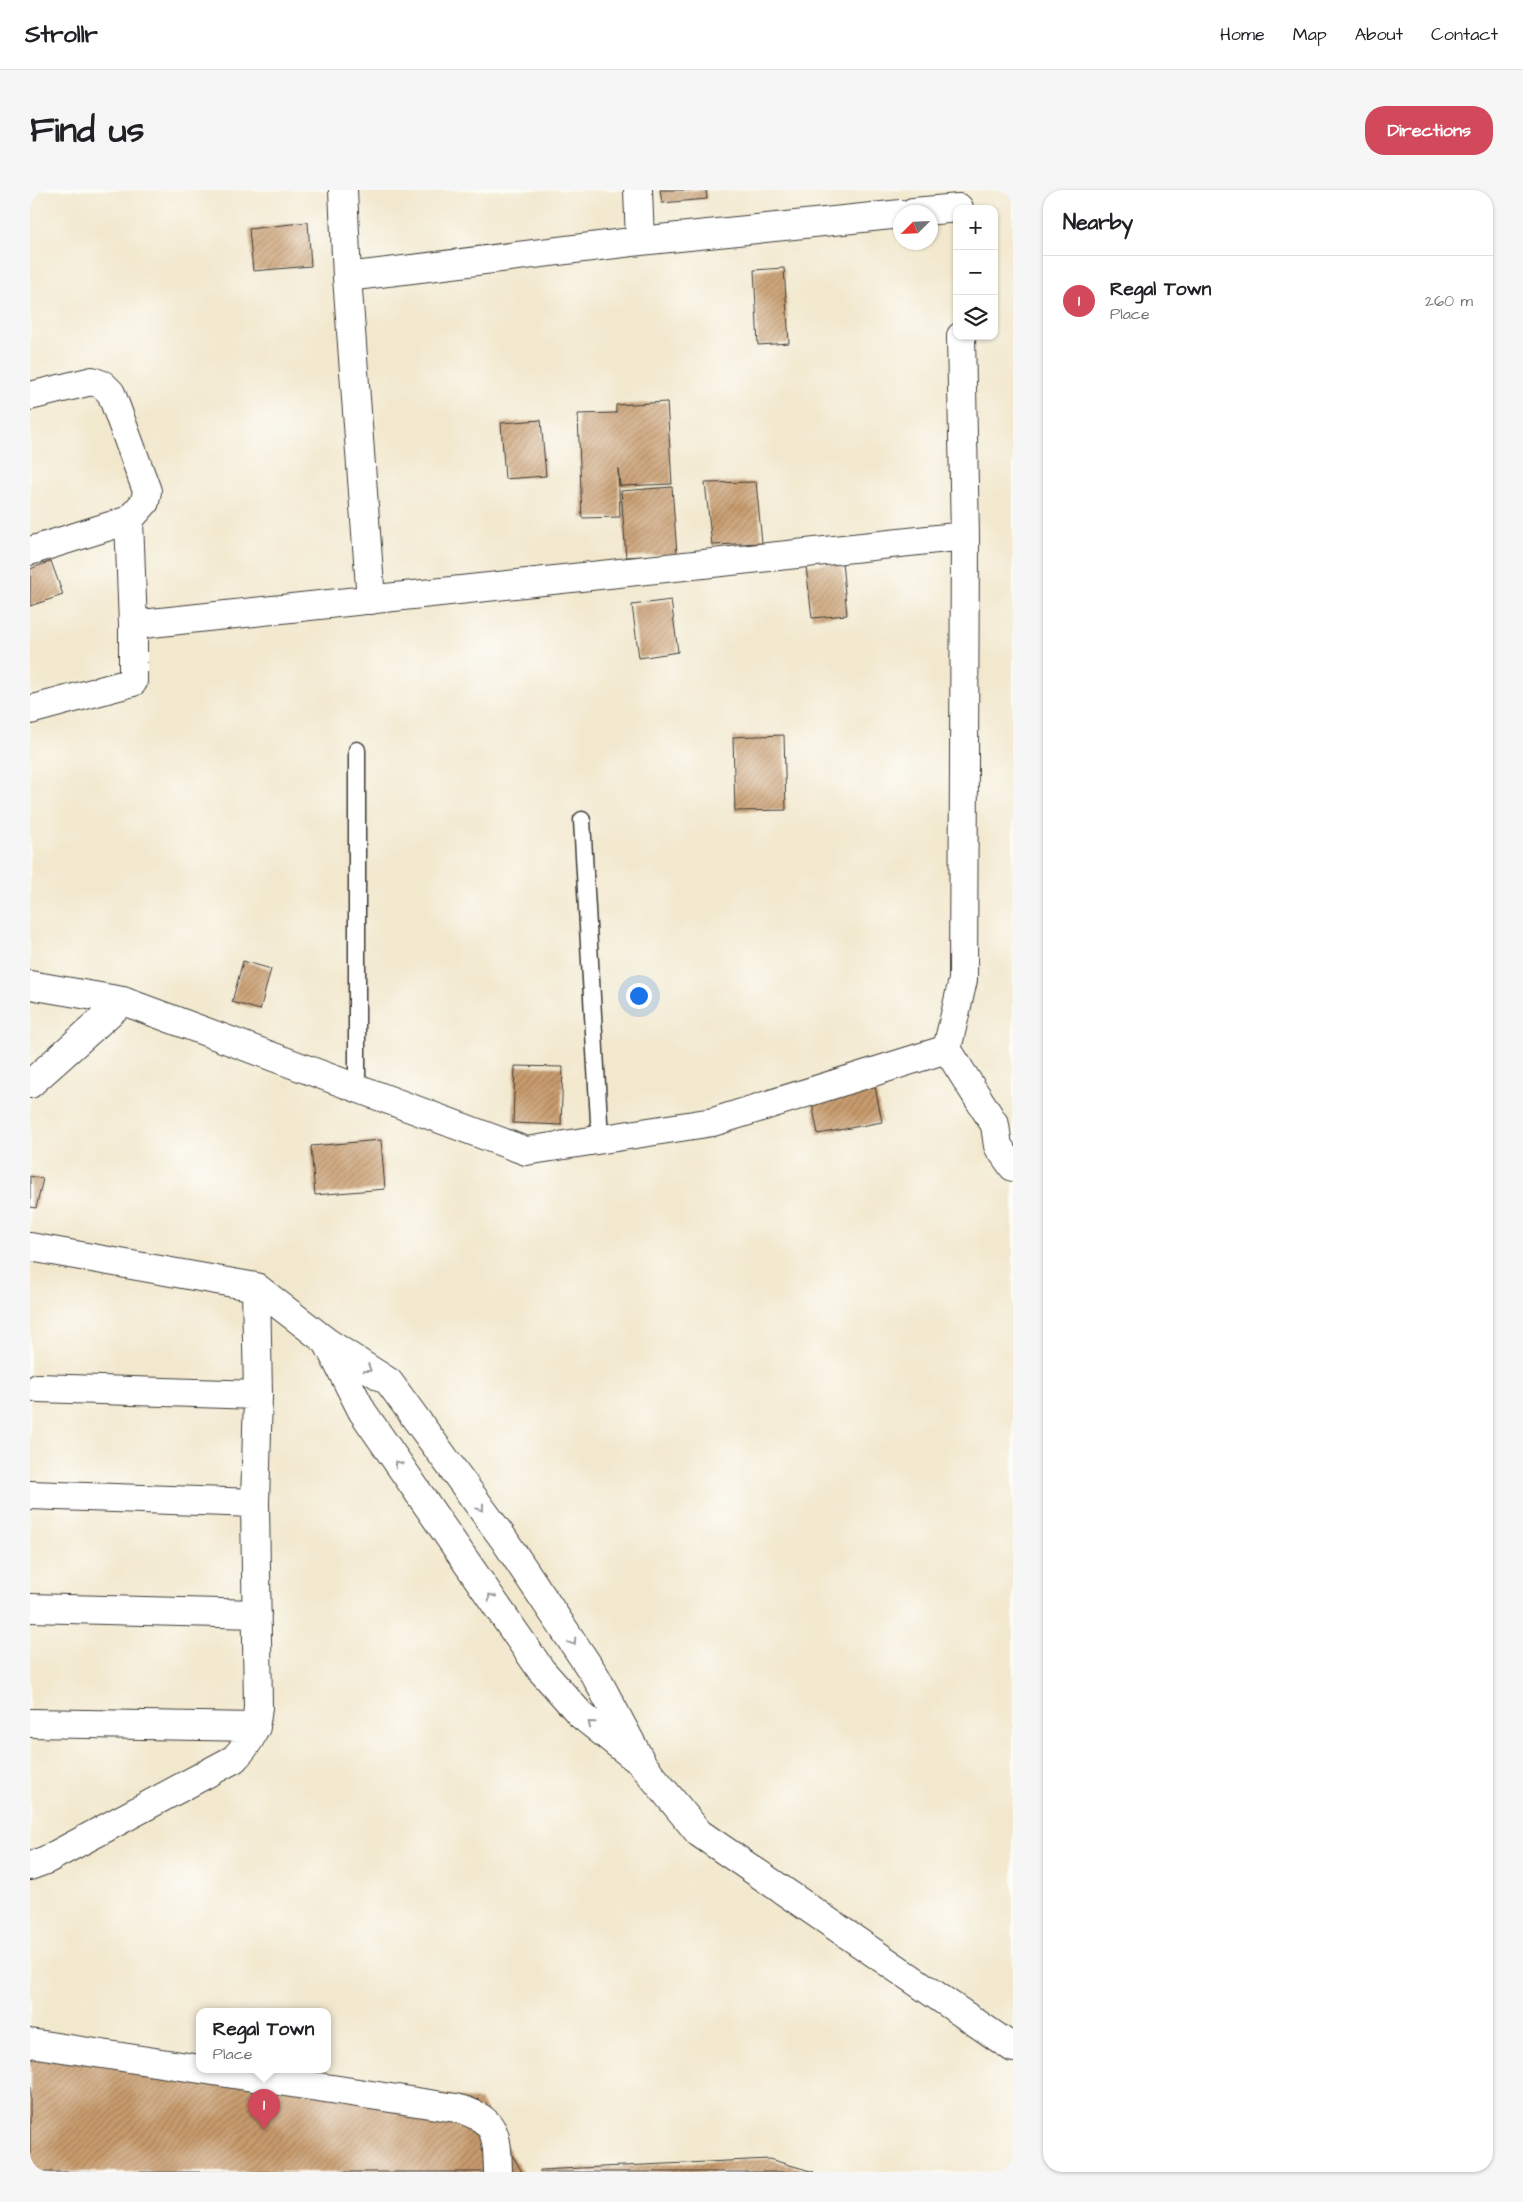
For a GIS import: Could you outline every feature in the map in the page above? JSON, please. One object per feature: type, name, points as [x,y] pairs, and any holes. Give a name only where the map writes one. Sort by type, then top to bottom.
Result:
[{"type":"street","points":[[343,190],[371,600]]},
{"type":"street","points":[[638,190],[640,241]]},
{"type":"street","points":[[938,207],[959,202]]},
{"type":"street","points":[[348,277],[640,241],[893,215]]},
{"type":"street","points":[[947,1049],[963,980],[965,536],[961,340]]},
{"type":"street","points":[[30,396],[92,381],[102,385],[111,393],[147,491],[145,502],[129,520],[30,552]]},
{"type":"street","points":[[30,710],[133,682],[129,520]]},
{"type":"street","points":[[133,625],[965,536]]},
{"type":"street","points":[[30,985],[123,1001],[526,1151],[713,1122],[947,1049]]},
{"type":"street","points":[[30,1084],[123,1001]]},
{"type":"street","points":[[947,1049],[1004,1122],[998,1146],[1013,1167]]},
{"type":"street","points":[[30,1247],[256,1287],[327,1342],[389,1382],[503,1538],[596,1677],[643,1765],[699,1833],[1013,2048]]},
{"type":"street","points":[[30,1866],[46,1860],[234,1759],[247,1745],[256,1727],[258,1707],[256,1503],[258,1395],[256,1287]]},
{"type":"street","points":[[327,1342],[362,1411],[541,1670],[580,1715],[643,1765]]},
{"type":"street","points":[[38,1388],[258,1395]]},
{"type":"street","points":[[428,1507],[462,1482]]},
{"type":"street","points":[[30,1495],[256,1503]]},
{"type":"street","points":[[30,1608],[257,1614]]},
{"type":"street","points":[[30,1723],[256,1727]]},
{"type":"street","points":[[30,2043],[196,2068]]},
{"type":"street","points":[[227,2073],[473,2112],[492,2129],[497,2140],[498,2172]]},
{"type":"lane","points":[[357,750],[357,1088]]},
{"type":"lane","points":[[582,820],[600,1139]]},
{"type":"building","points":[[660,190],[706,190],[707,199],[662,203]]},
{"type":"building","points":[[308,222],[311,266],[253,271],[249,229]]},
{"type":"building","points":[[784,268],[789,343],[758,345],[754,270]]},
{"type":"building","points":[[667,402],[672,484],[620,486],[618,468],[620,517],[582,518],[578,414],[616,413],[616,405]]},
{"type":"building","points":[[541,420],[546,476],[505,479],[501,423]]},
{"type":"building","points":[[756,482],[762,543],[712,545],[705,483]]},
{"type":"building","points":[[672,487],[677,554],[626,557],[621,491]]},
{"type":"building","points":[[51,561],[63,595],[30,606],[30,569]]},
{"type":"building","points":[[842,562],[847,615],[812,618],[806,566]]},
{"type":"building","points":[[671,600],[678,652],[639,658],[632,605]]},
{"type":"building","points":[[784,735],[786,810],[735,811],[733,737]]},
{"type":"building","points":[[243,961],[271,969],[260,1010],[232,1002]]},
{"type":"building","points":[[515,1066],[563,1067],[561,1125],[513,1123]]},
{"type":"building","points":[[874,1081],[882,1122],[818,1134],[810,1093]]},
{"type":"building","points":[[381,1140],[385,1189],[315,1195],[311,1146]]},
{"type":"building","points":[[30,1176],[43,1179],[36,1208],[30,1207]]},
{"type":"building","points":[[30,2037],[196,2060],[196,2073],[287,2073],[480,2100],[522,2172],[30,2172]]},
{"type":"building","points":[[769,2159],[814,2172],[540,2172],[540,2170]]},
{"type":"place","name":"Regal Town","points":[[264,2130]]}]
